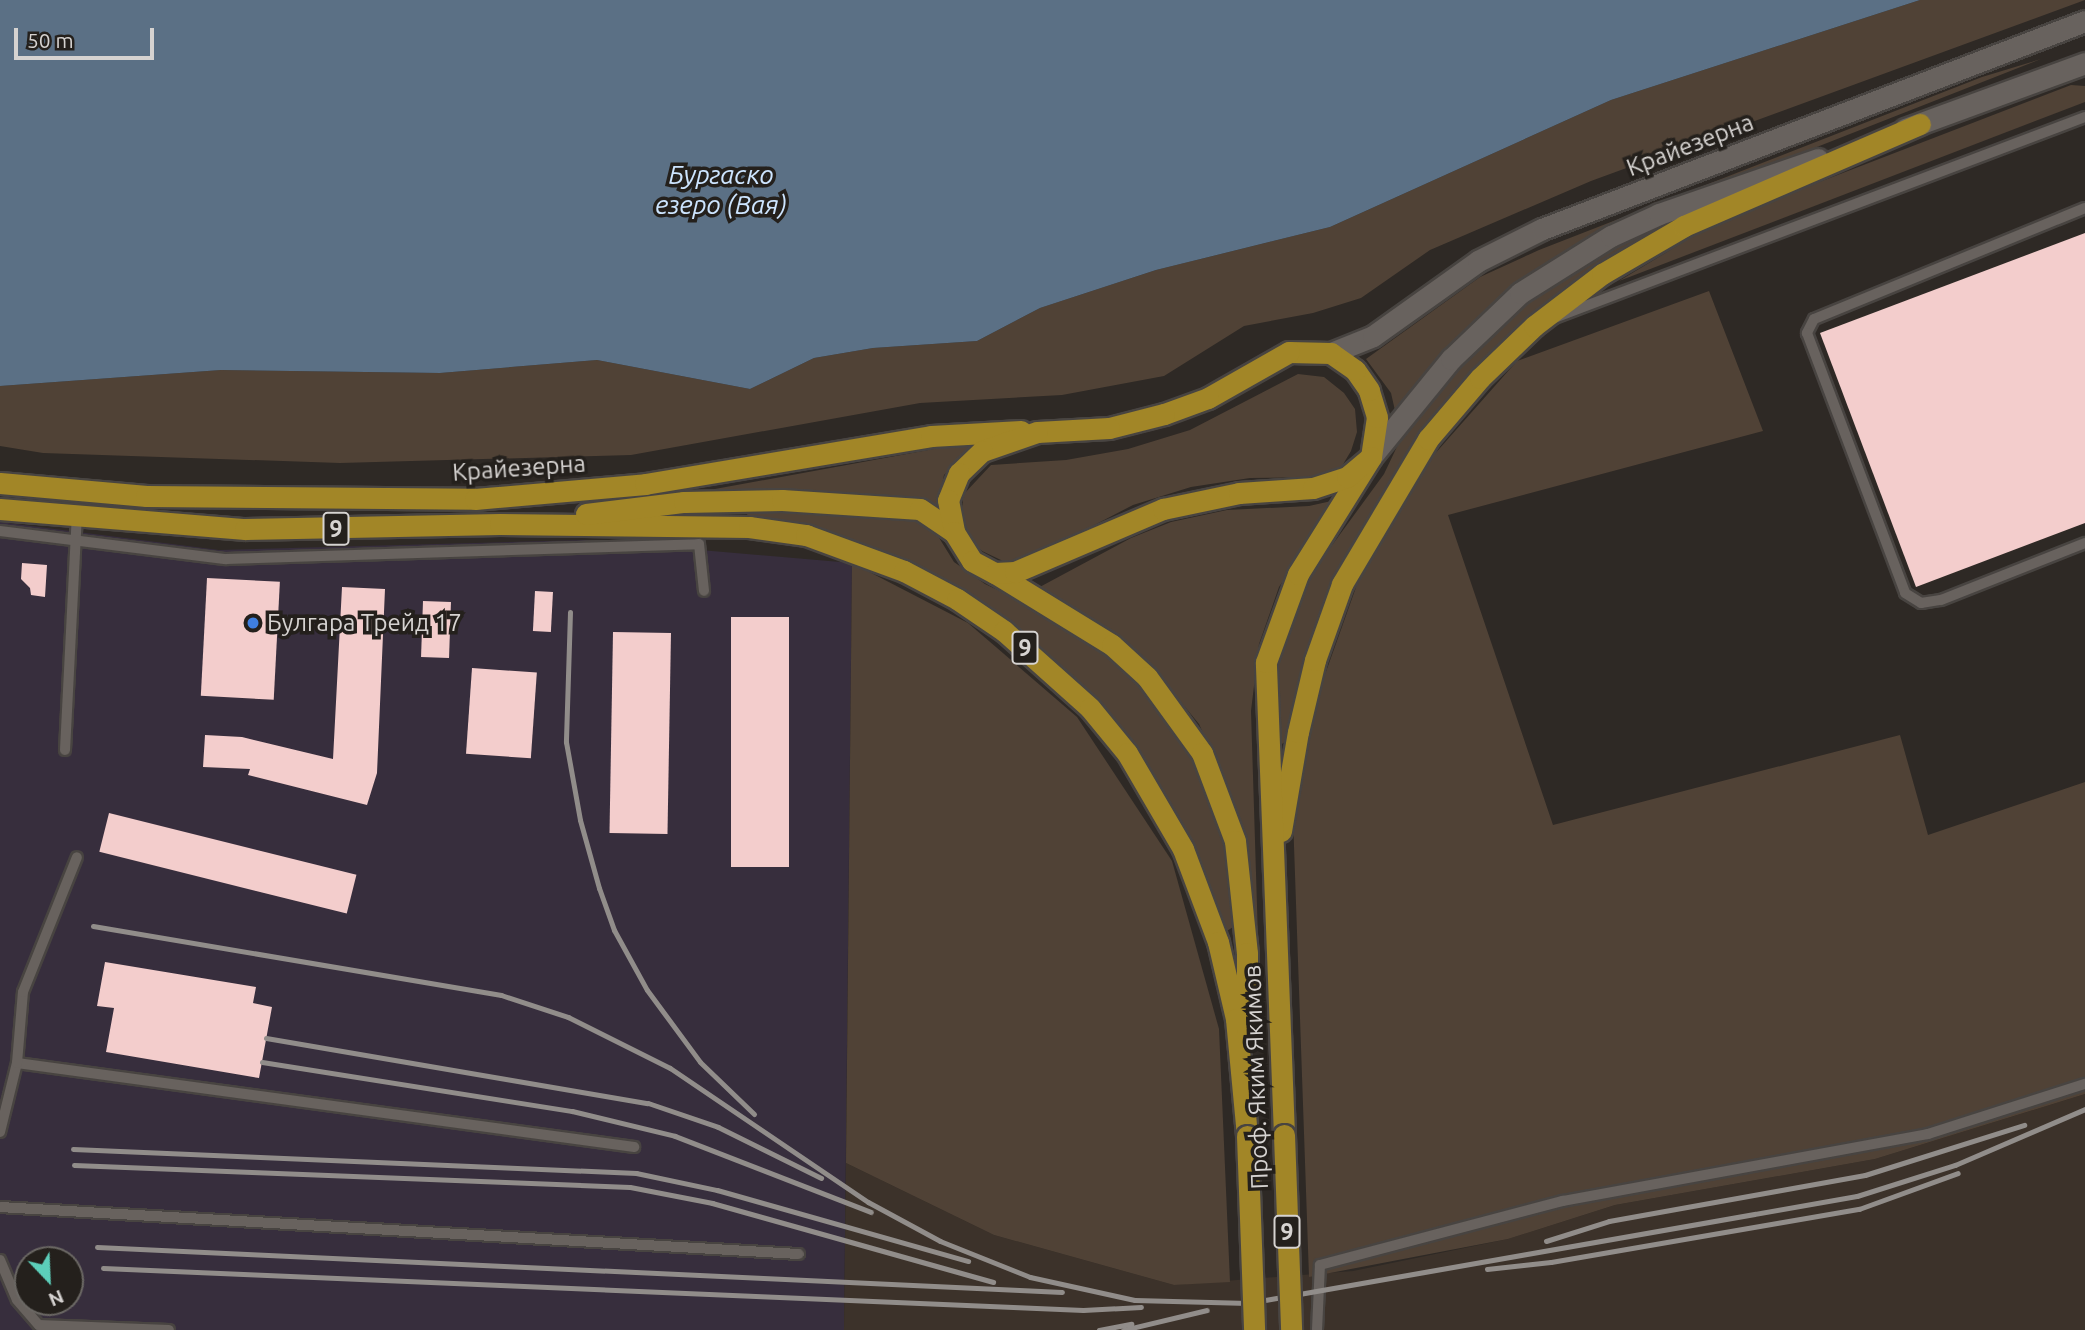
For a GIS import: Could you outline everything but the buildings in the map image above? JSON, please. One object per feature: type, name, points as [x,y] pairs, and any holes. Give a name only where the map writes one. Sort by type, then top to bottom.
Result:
[{"type":"highway","points":[[1275,864],[1298,732],[1342,584],[1428,439],[1480,378],[1534,326],[1602,274],[1685,226],[1920,124]]},
{"type":"highway","name":"9","points":[[1037,432],[1109,428],[1164,414],[1218,392],[1289,352],[1331,353],[1363,379],[1374,403],[1377,432],[1371,457],[1298,574],[1266,662],[1265,725],[1275,864]]},
{"type":"highway","points":[[954,533],[948,500],[968,462],[982,451],[1037,432]]},
{"type":"highway","name":"Крайезерна","points":[[0,483],[146,496],[475,499],[689,478],[952,433],[1037,432]]},
{"type":"highway","points":[[995,573],[1034,567],[1101,532],[1163,509],[1226,495],[1332,483],[1371,457]]},
{"type":"highway","points":[[500,524],[737,499],[920,509],[954,533],[972,561],[1074,618],[1147,677],[1177,713],[1216,785],[1235,841],[1242,887],[1247,1136]]},
{"type":"highway","name":"9","points":[[0,509],[245,529],[500,524],[749,527],[806,535],[904,571],[957,599],[1013,639],[1090,708],[1127,753],[1183,849],[1218,942],[1236,1019],[1247,1136]]},
{"type":"highway","name":"Проф. Яким Якимов","points":[[1275,864],[1291,1330]]},
{"type":"highway","name":"Проф. Яким Якимов","points":[[1247,1136],[1254,1330]]},
{"type":"street","name":"Крайезерна","points":[[1331,353],[1373,336],[1478,261],[1542,229],[2085,21]]},
{"type":"street","points":[[1371,457],[1477,331],[1520,293],[1559,267],[1659,214],[1920,124],[2085,63]]},
{"type":"lane","points":[[2050,75],[2085,74]]},
{"type":"lane","points":[[1534,326],[2085,117]]},
{"type":"lane","points":[[2085,208],[1814,319],[1807,333],[1905,593],[1921,603],[1941,600],[2085,543]]},
{"type":"lane","points":[[65,750],[77,517]]},
{"type":"lane","points":[[0,531],[226,559],[699,544],[704,591]]},
{"type":"lane","points":[[0,1132],[17,1063],[23,992],[77,857]]},
{"type":"lane","points":[[17,1063],[634,1147]]},
{"type":"lane","points":[[1317,1330],[1320,1265],[1563,1200],[1927,1134],[2085,1084]]},
{"type":"lane","points":[[0,1207],[799,1254]]},
{"type":"lane","points":[[0,1259],[17,1300],[39,1325],[169,1330]]},
{"type":"shaded area","points":[[1920,0],[2085,0],[1591,181],[1430,250],[1361,298],[1313,313],[1244,326],[1164,376],[1062,395],[920,403],[631,455],[340,463],[43,453],[0,446],[0,386],[221,370],[440,373],[597,360],[750,389],[814,358],[873,348],[977,341],[1040,308],[1156,270],[1330,227],[1611,100]]},
{"type":"shaded area","points":[[2041,59],[1605,230],[1396,415],[1391,393],[1366,359],[1480,277],[1539,250],[1982,77]]},
{"type":"shaded area","points":[[2071,85],[2085,86],[2085,102],[1619,281],[1695,235],[1783,196]]},
{"type":"shaded area","points":[[1685,217],[1446,404],[1308,657],[1285,742],[1279,746],[1272,700],[1277,662],[1290,616],[1311,574],[1384,474],[1403,434],[1449,374],[1525,302],[1591,258]]},
{"type":"shaded area","points":[[1709,291],[1763,431],[1448,515],[1553,825],[1900,735],[1928,835],[2085,782],[2085,1094],[1875,1159],[1615,1205],[1508,1239],[1309,1277],[1293,817],[1317,697],[1360,576],[1432,457],[1517,361]]},
{"type":"shaded area","points":[[1298,374],[1324,377],[1344,393],[1355,409],[1357,432],[1351,451],[1342,466],[1324,477],[1250,478],[1191,487],[1133,505],[1025,561],[1003,561],[982,551],[968,536],[962,519],[963,495],[991,465],[1066,460],[1128,449],[1190,430]]},
{"type":"shaded area","points":[[950,446],[971,447],[944,475],[937,507],[903,498],[693,493]]},
{"type":"shaded area","points":[[1336,500],[1279,587],[1259,644],[1251,711],[1258,938],[1254,961],[1246,858],[1231,794],[1199,724],[1142,655],[1086,615],[1036,589],[1131,538],[1171,522],[1227,510],[1309,506]]},
{"type":"shaded area","points":[[751,508],[921,520],[933,528],[954,562],[985,584],[1053,616],[1103,646],[1147,685],[1203,772],[1231,869],[1233,927],[1227,931],[1221,924],[1114,723],[1066,672],[1007,623],[749,518],[746,512]]},
{"type":"shaded area","points":[[0,522],[219,550],[585,540],[852,563],[844,1330],[0,1330]]},
{"type":"shaded area","points":[[852,563],[968,623],[1077,717],[1172,861],[1219,1029],[1230,1282],[1174,1285],[994,1235],[846,1163]]},
{"type":"shaded area","points":[[2085,1094],[2085,1330],[844,1330],[846,1163],[994,1235],[1174,1285],[1353,1271],[1508,1239],[1615,1205],[1875,1159]]},
{"type":"water","name":"Бургаско езеро (Вая)","points":[[0,0],[1920,0],[1611,100],[1330,227],[1156,270],[1040,308],[977,341],[873,348],[814,358],[750,389],[597,360],[440,373],[221,370],[0,386]]},
{"type":"railway","points":[[570,612],[566,742],[580,820],[614,930],[647,990],[700,1062],[754,1114]]},
{"type":"railway","points":[[93,926],[501,995],[568,1017],[670,1068],[868,1202],[940,1241],[1030,1277],[1135,1300],[1248,1303],[1857,1196],[1955,1165],[2085,1109]]},
{"type":"railway","points":[[266,1038],[648,1103],[718,1127],[821,1178]]},
{"type":"railway","points":[[262,1062],[572,1111],[675,1136],[871,1212]]},
{"type":"railway","points":[[1546,1241],[1609,1221],[1865,1175],[2024,1125]]},
{"type":"railway","points":[[73,1149],[636,1173],[717,1190],[968,1261]]},
{"type":"railway","points":[[74,1165],[630,1187],[712,1203],[993,1282]]},
{"type":"railway","points":[[1487,1269],[1551,1262],[1859,1209],[1958,1173]]},
{"type":"railway","points":[[97,1247],[1062,1292]]},
{"type":"railway","points":[[103,1268],[1083,1310],[1141,1307]]},
{"type":"railway","points":[[1123,1330],[1207,1310]]},
{"type":"railway","points":[[1099,1330],[1131,1324]]},
{"type":"place","name":"Булгара Трейд 17","points":[[253,623]]}]
